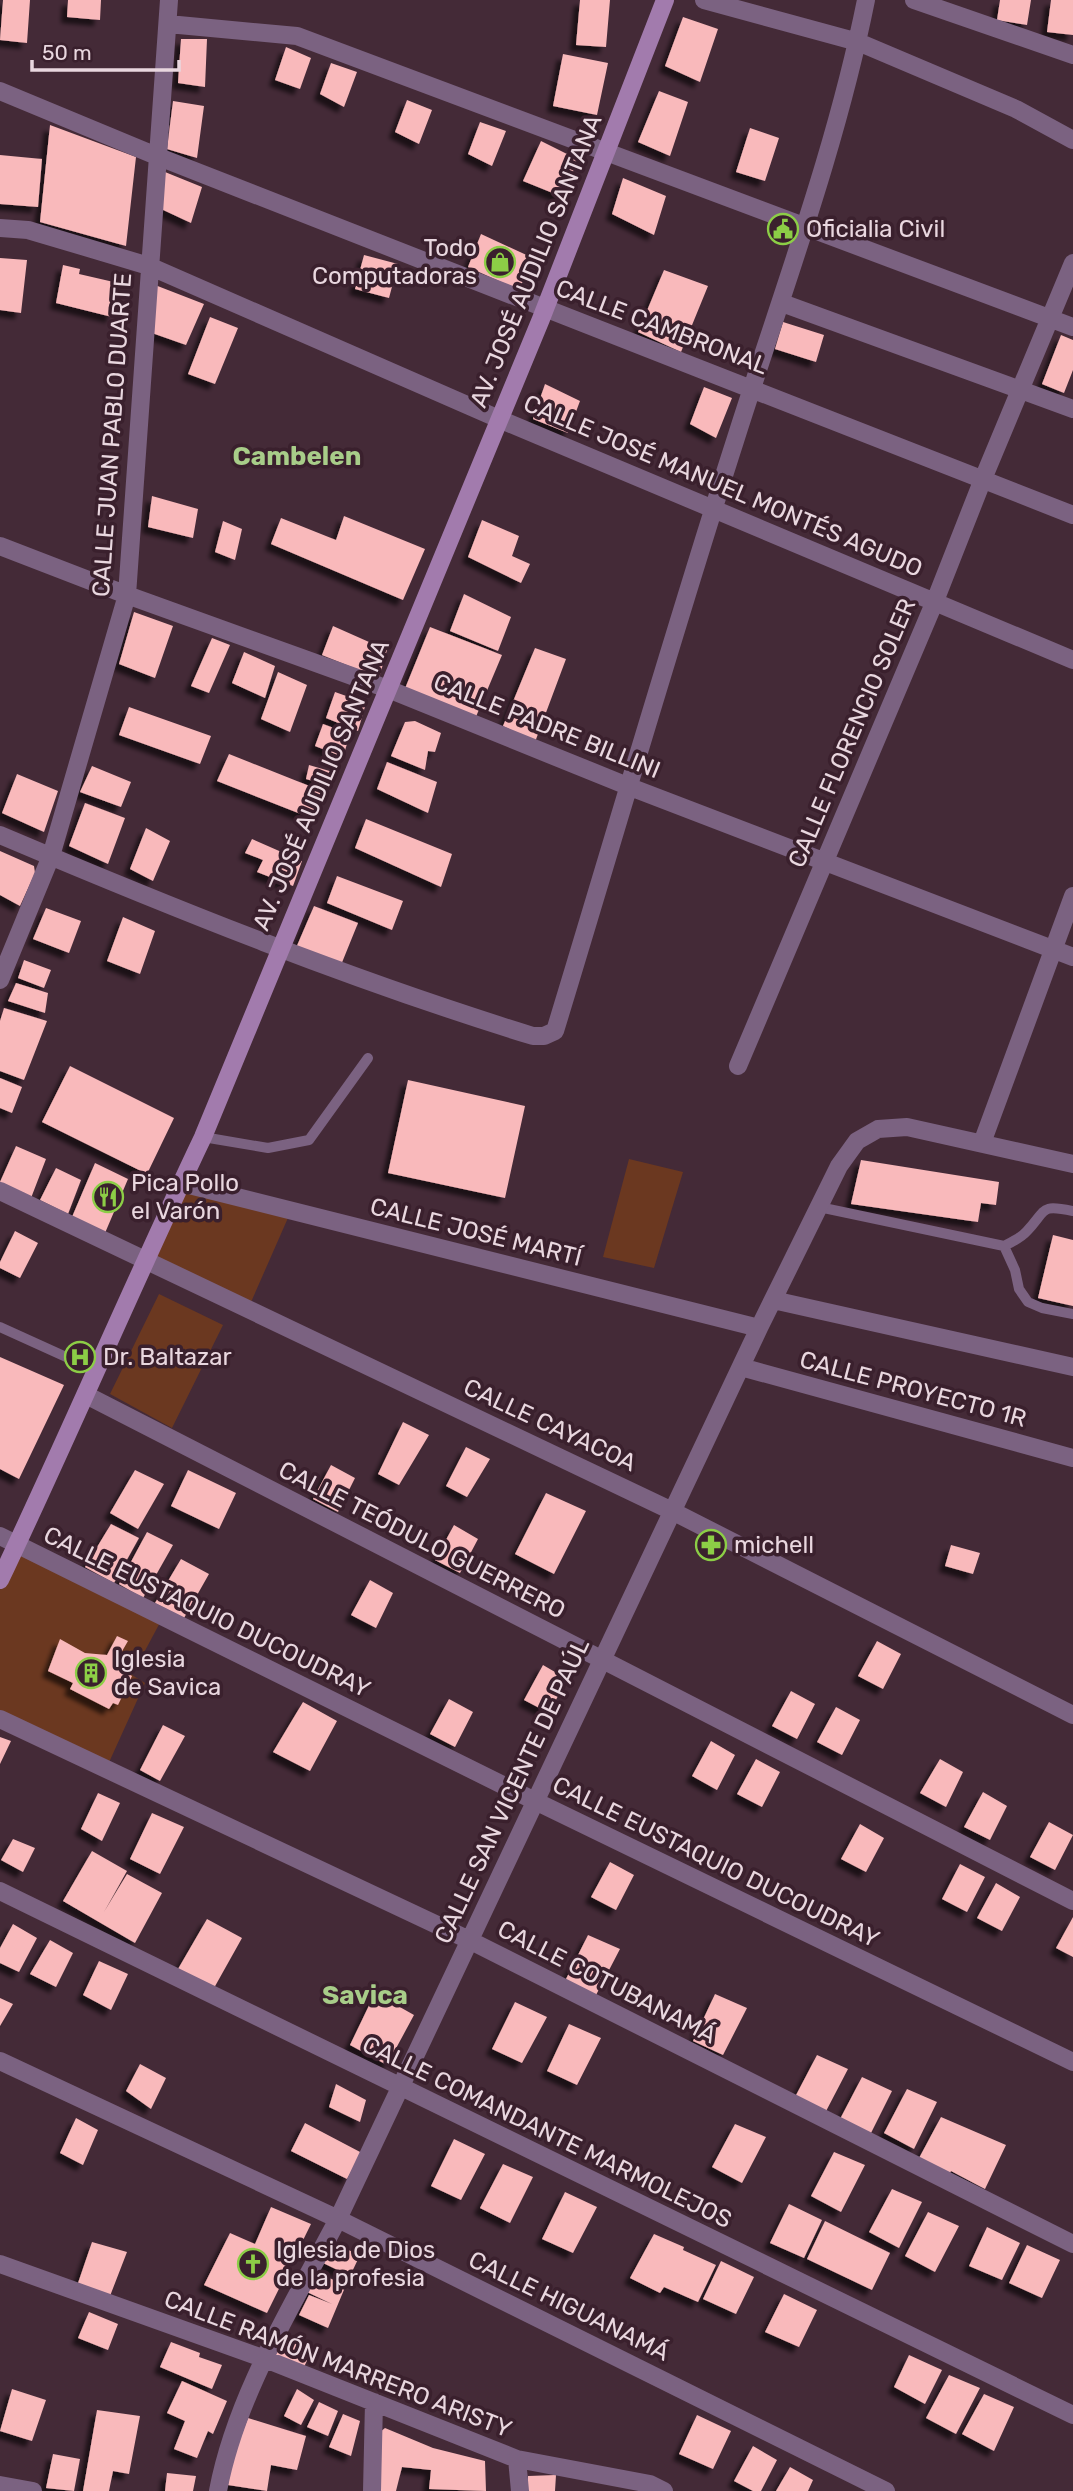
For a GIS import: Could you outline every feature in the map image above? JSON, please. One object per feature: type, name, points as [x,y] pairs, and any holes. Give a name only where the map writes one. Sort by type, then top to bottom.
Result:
[{"type":"main road","name":"AV. JOSÉ AUDILIO SANTANA","points":[[0,1580],[203,1137],[545,309],[665,0]]},
{"type":"street","name":"CALLE JUAN PABLO DUARTE","points":[[0,980],[51,856],[127,595],[169,0]]},
{"type":"street","points":[[704,0],[858,42],[1016,109],[1073,140]]},
{"type":"street","points":[[0,835],[279,948],[447,1010],[520,1032],[544,1036],[555,1031],[713,509],[805,228],[858,42],[866,0]]},
{"type":"street","points":[[914,0],[1073,55]]},
{"type":"street","points":[[168,24],[298,36],[1073,327]]},
{"type":"street","name":"CALLE CAMBRONAL","points":[[0,91],[159,157],[1073,515]]},
{"type":"street","name":"CALLE JOSÉ MANUEL MONTÉS AGUDO","points":[[0,228],[27,230],[149,265],[499,419],[1073,660]]},
{"type":"street","name":"CALLE FLORENCIO SOLER","points":[[738,1066],[935,601],[1073,263]]},
{"type":"street","points":[[782,303],[1073,409]]},
{"type":"street","name":"CALLE PADRE BILLINI","points":[[0,546],[388,689],[630,787],[1073,957]]},
{"type":"street","points":[[1073,896],[982,1143],[1073,1164]]},
{"type":"street","name":"CALLE SAN VICENTE DE PAÚL","points":[[218,2491],[225,2456],[265,2358],[338,2219],[601,1660],[839,1166],[858,1141],[878,1129],[907,1127],[982,1143]]},
{"type":"street","name":"CALLE JOSÉ MARTÍ","points":[[181,1183],[759,1328]]},
{"type":"street","name":"CALLE CAYACOA","points":[[0,1191],[672,1511],[1071,1710]]},
{"type":"street","points":[[773,1300],[1073,1367]]},
{"type":"street","name":"CALLE PROYECTO 1R","points":[[741,1367],[1073,1458]]},
{"type":"street","name":"CALLE TEÓDULO GUERRERO","points":[[86,1395],[1073,1901]]},
{"type":"street","name":"CALLE EUSTAQUIO DUCOUDRAY","points":[[0,1536],[535,1801],[1073,2062]]},
{"type":"street","name":"CALLE COTUBANAMÁ","points":[[0,1719],[469,1940],[1073,2244]]},
{"type":"street","name":"CALLE COMANDANTE MARMOLEJOS","points":[[0,1891],[1073,2415]]},
{"type":"street","name":"CALLE HIGUANAMÁ","points":[[0,2061],[338,2219],[886,2491]]},
{"type":"street","name":"CALLE RAMÓN MARRERO ARISTY","points":[[0,2264],[265,2358],[517,2459],[650,2484],[664,2491]]},
{"type":"street","points":[[372,2491],[374,2402]]},
{"type":"street","points":[[517,2459],[520,2491]]},
{"type":"street","points":[[0,2485],[33,2491]]},
{"type":"lane","points":[[203,1137],[268,1148],[309,1140],[368,1058]]},
{"type":"lane","points":[[818,1207],[1004,1246],[1027,1231],[1038,1215],[1046,1209],[1056,1207],[1073,1210]]},
{"type":"lane","points":[[1004,1246],[1016,1270],[1019,1289],[1028,1302],[1042,1308],[1073,1314]]},
{"type":"lane","points":[[0,1327],[97,1371]]},
{"type":"shaded area","points":[[629,1159],[683,1172],[654,1268],[603,1257]]},
{"type":"shaded area","points":[[181,1183],[291,1211],[248,1309],[145,1259]]},
{"type":"shaded area","points":[[159,1294],[223,1325],[172,1428],[110,1394]]},
{"type":"shaded area","points":[[17,1545],[163,1617],[132,1675],[145,1683],[106,1769],[0,1719],[0,1580]]},
{"type":"building","points":[[3,0],[30,0],[27,43],[0,40]]},
{"type":"building","points":[[68,0],[101,0],[100,20],[67,17]]},
{"type":"building","points":[[580,0],[610,0],[606,47],[576,45]]},
{"type":"building","points":[[1000,0],[1031,0],[1027,25],[997,20]]},
{"type":"building","points":[[1051,0],[1073,0],[1073,35],[1047,32]]},
{"type":"building","points":[[683,17],[718,29],[700,82],[665,66]]},
{"type":"building","points":[[181,39],[207,39],[205,87],[178,83]]},
{"type":"building","points":[[286,47],[311,58],[300,89],[275,80]]},
{"type":"building","points":[[563,54],[608,63],[597,115],[553,106]]},
{"type":"building","points":[[331,63],[357,72],[344,107],[320,94]]},
{"type":"building","points":[[659,91],[688,102],[670,156],[638,142]]},
{"type":"building","points":[[407,100],[432,110],[419,144],[395,132]]},
{"type":"building","points":[[173,101],[204,106],[197,158],[167,149]]},
{"type":"building","points":[[480,122],[506,131],[492,166],[468,154]]},
{"type":"building","points":[[50,125],[136,157],[126,246],[40,222]]},
{"type":"building","points":[[750,128],[779,138],[765,181],[736,172]]},
{"type":"building","points":[[541,141],[577,159],[565,198],[523,181]]},
{"type":"building","points":[[0,155],[42,159],[38,207],[0,204]]},
{"type":"building","points":[[165,172],[202,187],[191,223],[159,208]]},
{"type":"building","points":[[623,178],[666,196],[654,235],[612,214]]},
{"type":"building","name":"Todo Computadoras","points":[[481,234],[533,258],[519,290],[468,267]]},
{"type":"building","points":[[364,255],[398,264],[389,298],[355,289]]},
{"type":"building","points":[[0,258],[27,260],[21,313],[0,310]]},
{"type":"building","points":[[63,265],[80,269],[79,274],[118,283],[112,317],[56,303]]},
{"type":"building","points":[[664,270],[708,286],[681,352],[638,332]]},
{"type":"building","points":[[155,285],[204,304],[186,345],[152,333]]},
{"type":"building","points":[[210,317],[238,328],[215,384],[188,374]]},
{"type":"building","points":[[783,322],[824,335],[816,362],[775,349]]},
{"type":"building","points":[[1061,335],[1073,340],[1073,370],[1064,393],[1042,384]]},
{"type":"building","points":[[545,384],[580,401],[568,433],[533,419]]},
{"type":"building","points":[[704,387],[732,398],[716,438],[690,424]]},
{"type":"building","points":[[152,496],[198,509],[193,538],[148,527]]},
{"type":"building","points":[[344,516],[425,549],[403,600],[271,544],[281,518],[336,540]]},
{"type":"building","points":[[482,520],[519,536],[512,556],[530,564],[521,583],[468,557]]},
{"type":"building","points":[[223,521],[242,529],[235,560],[215,552]]},
{"type":"building","points":[[464,594],[511,617],[498,651],[450,631]]},
{"type":"building","points":[[134,612],[173,626],[155,678],[119,664]]},
{"type":"building","points":[[333,626],[387,650],[379,678],[322,655]]},
{"type":"building","points":[[430,627],[502,655],[475,719],[404,691]]},
{"type":"building","points":[[212,638],[230,645],[209,693],[191,686]]},
{"type":"building","points":[[535,648],[566,659],[535,742],[503,726]]},
{"type":"building","points":[[244,652],[275,666],[265,698],[232,683]]},
{"type":"building","points":[[278,672],[307,685],[290,732],[261,719]]},
{"type":"building","points":[[335,692],[366,703],[358,731],[326,718]]},
{"type":"building","points":[[129,707],[211,736],[200,764],[119,735]]},
{"type":"building","points":[[415,721],[441,733],[435,752],[428,751],[425,770],[391,756],[405,722]]},
{"type":"building","points":[[323,724],[350,734],[343,757],[315,746]]},
{"type":"building","points":[[229,754],[327,793],[316,820],[217,781]]},
{"type":"building","points":[[387,762],[437,782],[428,813],[377,789]]},
{"type":"building","points":[[309,765],[333,772],[330,786],[306,779]]},
{"type":"building","points":[[92,766],[131,782],[121,807],[80,792]]},
{"type":"building","points":[[17,774],[58,791],[44,832],[2,813]]},
{"type":"building","points":[[85,803],[125,818],[108,864],[69,846]]},
{"type":"building","points":[[366,819],[452,854],[441,887],[355,848]]},
{"type":"building","points":[[146,828],[170,841],[153,881],[130,869]]},
{"type":"building","points":[[252,839],[302,861],[293,886],[257,872],[263,860],[245,853]]},
{"type":"building","points":[[0,851],[34,866],[35,873],[20,906],[0,895]]},
{"type":"building","points":[[337,876],[403,901],[392,930],[327,903]]},
{"type":"building","points":[[314,906],[358,923],[341,965],[296,948]]},
{"type":"building","points":[[46,908],[81,921],[69,953],[33,939]]},
{"type":"building","points":[[123,917],[155,931],[140,974],[107,961]]},
{"type":"building","points":[[24,960],[51,970],[44,988],[18,978]]},
{"type":"building","points":[[16,983],[48,993],[45,1013],[8,1001]]},
{"type":"building","points":[[4,1008],[47,1021],[24,1080],[0,1071],[0,1021]]},
{"type":"building","points":[[70,1066],[174,1118],[147,1174],[42,1122]]},
{"type":"building","points":[[0,1078],[22,1087],[12,1113],[0,1108]]},
{"type":"building","points":[[408,1080],[525,1106],[505,1198],[388,1173]]},
{"type":"building","points":[[16,1146],[46,1159],[31,1198],[0,1182]]},
{"type":"building","points":[[861,1160],[999,1182],[996,1205],[981,1203],[978,1222],[851,1204]]},
{"type":"building","points":[[95,1163],[128,1179],[105,1233],[72,1217]]},
{"type":"building","points":[[56,1168],[81,1180],[68,1214],[40,1200]]},
{"type":"building","points":[[15,1231],[38,1243],[20,1278],[0,1268],[0,1262]]},
{"type":"building","points":[[1053,1235],[1073,1240],[1073,1306],[1038,1298]]},
{"type":"building","points":[[0,1357],[64,1385],[19,1479],[0,1469]]},
{"type":"building","points":[[403,1422],[429,1435],[399,1485],[378,1474]]},
{"type":"building","points":[[466,1447],[490,1459],[467,1497],[446,1486]]},
{"type":"building","points":[[331,1465],[355,1478],[338,1512],[313,1499]]},
{"type":"building","points":[[135,1470],[164,1484],[138,1529],[110,1513]]},
{"type":"building","points":[[188,1470],[236,1493],[219,1529],[171,1506]]},
{"type":"building","points":[[546,1493],[586,1511],[554,1574],[515,1554]]},
{"type":"building","points":[[111,1524],[139,1538],[114,1583],[85,1567]]},
{"type":"building","points":[[454,1525],[478,1539],[460,1573],[435,1560]]},
{"type":"building","points":[[147,1532],[173,1545],[143,1598],[119,1584]]},
{"type":"building","points":[[951,1545],[980,1553],[973,1574],[945,1566]]},
{"type":"building","points":[[181,1559],[209,1574],[184,1618],[155,1603]]},
{"type":"building","points":[[370,1580],[393,1593],[376,1628],[351,1615]]},
{"type":"building","name":"Iglesia de Savica","points":[[117,1636],[128,1641],[114,1665],[132,1676],[118,1705],[113,1703],[109,1709],[70,1689],[73,1683],[48,1671],[60,1639],[85,1653],[107,1655]]},
{"type":"building","points":[[877,1641],[901,1654],[883,1689],[858,1676]]},
{"type":"building","points":[[543,1665],[567,1679],[549,1713],[524,1700]]},
{"type":"building","points":[[791,1691],[815,1704],[797,1739],[772,1726]]},
{"type":"building","points":[[449,1699],[473,1712],[455,1747],[430,1734]]},
{"type":"building","points":[[303,1702],[337,1721],[310,1771],[273,1752]]},
{"type":"building","points":[[836,1707],[860,1720],[842,1755],[817,1742]]},
{"type":"building","points":[[163,1725],[185,1736],[160,1781],[140,1770]]},
{"type":"building","points":[[0,1737],[11,1741],[0,1764]]},
{"type":"building","points":[[711,1741],[735,1755],[717,1790],[692,1776]]},
{"type":"building","points":[[756,1759],[780,1772],[762,1807],[737,1794]]},
{"type":"building","points":[[940,1759],[963,1772],[946,1807],[920,1793]]},
{"type":"building","points":[[983,1792],[1007,1806],[990,1840],[964,1827]]},
{"type":"building","points":[[98,1793],[120,1803],[102,1841],[81,1829]]},
{"type":"building","points":[[152,1813],[184,1827],[160,1874],[130,1859]]},
{"type":"building","points":[[1049,1822],[1073,1835],[1055,1870],[1030,1857]]},
{"type":"building","points":[[860,1824],[884,1838],[866,1872],[841,1859]]},
{"type":"building","points":[[13,1839],[35,1848],[23,1872],[1,1860]]},
{"type":"building","points":[[92,1851],[127,1871],[104,1912],[127,1874],[162,1893],[135,1943],[63,1901]]},
{"type":"building","points":[[610,1862],[634,1875],[616,1910],[591,1897]]},
{"type":"building","points":[[960,1864],[985,1877],[967,1912],[942,1899]]},
{"type":"building","points":[[996,1883],[1020,1897],[1002,1931],[977,1918]]},
{"type":"building","points":[[1073,1917],[1073,1957],[1056,1948]]},
{"type":"building","points":[[207,1919],[242,1938],[214,1988],[178,1969]]},
{"type":"building","points":[[13,1924],[37,1938],[19,1972],[0,1963],[0,1948]]},
{"type":"building","points":[[588,1935],[620,1949],[596,1995],[565,1981]]},
{"type":"building","points":[[50,1940],[73,1953],[56,1987],[30,1974]]},
{"type":"building","points":[[99,1961],[128,1974],[111,2010],[83,1995]]},
{"type":"building","points":[[375,1993],[414,2015],[387,2065],[350,2045]]},
{"type":"building","points":[[715,1994],[747,2008],[723,2055],[693,2041]]},
{"type":"building","points":[[0,1998],[13,2004],[0,2026]]},
{"type":"building","points":[[515,2002],[547,2017],[522,2063],[492,2049]]},
{"type":"building","points":[[569,2024],[601,2038],[577,2085],[547,2071]]},
{"type":"building","points":[[817,2055],[848,2069],[824,2115],[794,2099]]},
{"type":"building","points":[[140,2064],[166,2078],[151,2109],[126,2091]]},
{"type":"building","points":[[862,2077],[892,2091],[869,2137],[839,2121]]},
{"type":"building","points":[[336,2084],[366,2100],[360,2122],[329,2107]]},
{"type":"building","points":[[907,2089],[937,2102],[914,2149],[884,2133]]},
{"type":"building","points":[[941,2117],[1006,2145],[985,2189],[951,2171],[948,2176],[918,2160]]},
{"type":"building","points":[[76,2118],[98,2130],[83,2165],[60,2153]]},
{"type":"building","points":[[305,2123],[362,2153],[347,2179],[291,2151]]},
{"type":"building","points":[[735,2124],[766,2137],[742,2183],[712,2167]]},
{"type":"building","points":[[454,2139],[485,2154],[461,2200],[431,2186]]},
{"type":"building","points":[[834,2152],[865,2165],[841,2212],[811,2196]]},
{"type":"building","points":[[503,2164],[533,2177],[510,2223],[480,2208]]},
{"type":"building","points":[[892,2189],[922,2202],[899,2248],[869,2232]]},
{"type":"building","points":[[565,2192],[597,2207],[573,2253],[542,2239]]},
{"type":"building","points":[[789,2204],[822,2220],[804,2258],[770,2243]]},
{"type":"building","name":"Iglesia de Dios de la profesia","points":[[271,2207],[311,2224],[267,2313],[204,2285],[230,2233],[255,2244]]},
{"type":"building","points":[[928,2212],[959,2226],[935,2272],[905,2256]]},
{"type":"building","points":[[825,2221],[890,2253],[872,2290],[807,2259]]},
{"type":"building","points":[[987,2227],[1020,2243],[1002,2280],[969,2266]]},
{"type":"building","points":[[654,2234],[716,2265],[698,2302],[664,2287],[660,2293],[630,2278]]},
{"type":"building","points":[[92,2242],[127,2252],[110,2296],[78,2283]]},
{"type":"building","points":[[330,2242],[360,2255],[350,2276],[321,2262]]},
{"type":"building","points":[[1027,2245],[1060,2260],[1042,2298],[1009,2283]]},
{"type":"building","points":[[721,2261],[754,2277],[736,2314],[703,2299]]},
{"type":"building","points":[[317,2273],[346,2285],[328,2328],[299,2315],[309,2295],[332,2304],[307,2292]]},
{"type":"building","points":[[784,2294],[817,2310],[799,2347],[765,2332]]},
{"type":"building","points":[[89,2312],[118,2324],[108,2350],[78,2338]]},
{"type":"building","points":[[283,2336],[313,2348],[303,2369],[274,2356]]},
{"type":"building","points":[[171,2342],[200,2353],[199,2357],[222,2365],[212,2389],[160,2367]]},
{"type":"building","points":[[909,2355],[942,2370],[925,2404],[894,2387]]},
{"type":"building","points":[[949,2375],[980,2388],[956,2434],[926,2418]]},
{"type":"building","points":[[182,2381],[227,2401],[213,2434],[208,2431],[197,2458],[174,2449],[185,2421],[167,2413]]},
{"type":"building","points":[[12,2389],[46,2400],[32,2441],[0,2431]]},
{"type":"building","points":[[297,2389],[314,2400],[301,2425],[284,2416]]},
{"type":"building","points":[[984,2394],[1014,2407],[994,2451],[962,2434]]},
{"type":"building","points":[[319,2402],[338,2411],[328,2436],[307,2427]]},
{"type":"building","points":[[97,2410],[140,2416],[129,2474],[113,2471],[109,2491],[83,2491]]},
{"type":"building","points":[[343,2414],[360,2421],[351,2456],[329,2447]]},
{"type":"building","points":[[697,2415],[731,2431],[713,2469],[679,2454]]},
{"type":"building","points":[[248,2418],[306,2436],[297,2470],[271,2465],[267,2491],[228,2485],[233,2457]]},
{"type":"building","points":[[385,2428],[433,2448],[485,2461],[486,2491],[429,2489],[431,2470],[402,2467],[396,2491],[377,2491],[380,2432]]},
{"type":"building","points":[[753,2446],[777,2460],[761,2491],[753,2491],[734,2481]]},
{"type":"building","points":[[53,2454],[80,2459],[74,2491],[46,2488]]},
{"type":"building","points":[[790,2467],[813,2480],[808,2491],[776,2491]]},
{"type":"building","points":[[167,2473],[196,2476],[193,2491],[165,2491]]},
{"type":"building","points":[[556,2475],[555,2491],[527,2491],[528,2476]]},
{"type":"place","name":"Oficialia Civil","points":[[783,229]]},
{"type":"place","name":"Todo Computadoras","points":[[500,262]]},
{"type":"place","name":"Pica Pollo el Varón","points":[[108,1197]]},
{"type":"place","name":"Dr. Baltazar","points":[[80,1357]]},
{"type":"place","name":"michell","points":[[711,1545]]},
{"type":"place","name":"Iglesia de Savica","points":[[91,1673]]},
{"type":"place","name":"Iglesia de Dios de la profesia","points":[[253,2264]]},
{"type":"district","name":"Cambelen","points":[[297,456]]},
{"type":"district","name":"Savica","points":[[365,1995]]}]
